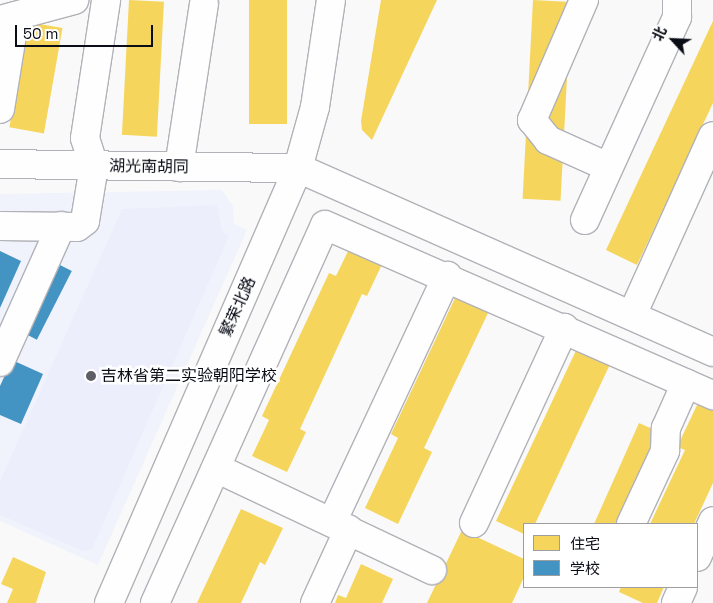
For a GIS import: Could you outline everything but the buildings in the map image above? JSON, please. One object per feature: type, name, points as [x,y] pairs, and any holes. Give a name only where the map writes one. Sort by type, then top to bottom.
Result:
[{"type":"street","points":[[0,109],[8,18],[74,0]]},
{"type":"street","points":[[0,226],[61,226],[85,221],[94,166],[85,138],[106,0]]},
{"type":"street","name":"繁荣北路","points":[[109,603],[298,168],[315,107],[332,0]]},
{"type":"street","points":[[584,0],[532,120],[548,140],[608,167]]},
{"type":"street","points":[[585,220],[677,17],[677,0]]},
{"type":"street","points":[[179,167],[204,4]]},
{"type":"street","points":[[632,315],[713,136]]},
{"type":"street","name":"湖光南胡同","points":[[0,164],[298,168]]},
{"type":"street","points":[[298,168],[713,352]]},
{"type":"street","points":[[155,603],[325,225],[447,276],[713,395]]},
{"type":"street","points":[[0,362],[61,226]]},
{"type":"street","points":[[315,603],[341,525],[447,276]]},
{"type":"street","points":[[474,523],[564,328]]},
{"type":"street","points":[[631,523],[665,451],[666,428],[686,383]]},
{"type":"street","points":[[216,468],[341,525],[432,570]]},
{"type":"street","points":[[698,555],[713,522]]},
{"type":"street","points":[[676,603],[683,588]]},
{"type":"shaded area","name":"吉林省第二实验朝阳学校","points":[[222,190],[233,206],[234,224],[247,230],[98,565],[0,521],[0,194]]},
{"type":"shaded area","points":[[217,205],[222,231],[229,236],[92,549],[83,551],[0,515],[0,481],[122,209]]},
{"type":"place","name":"吉林省第二实验朝阳学校","points":[[91,376]]}]
